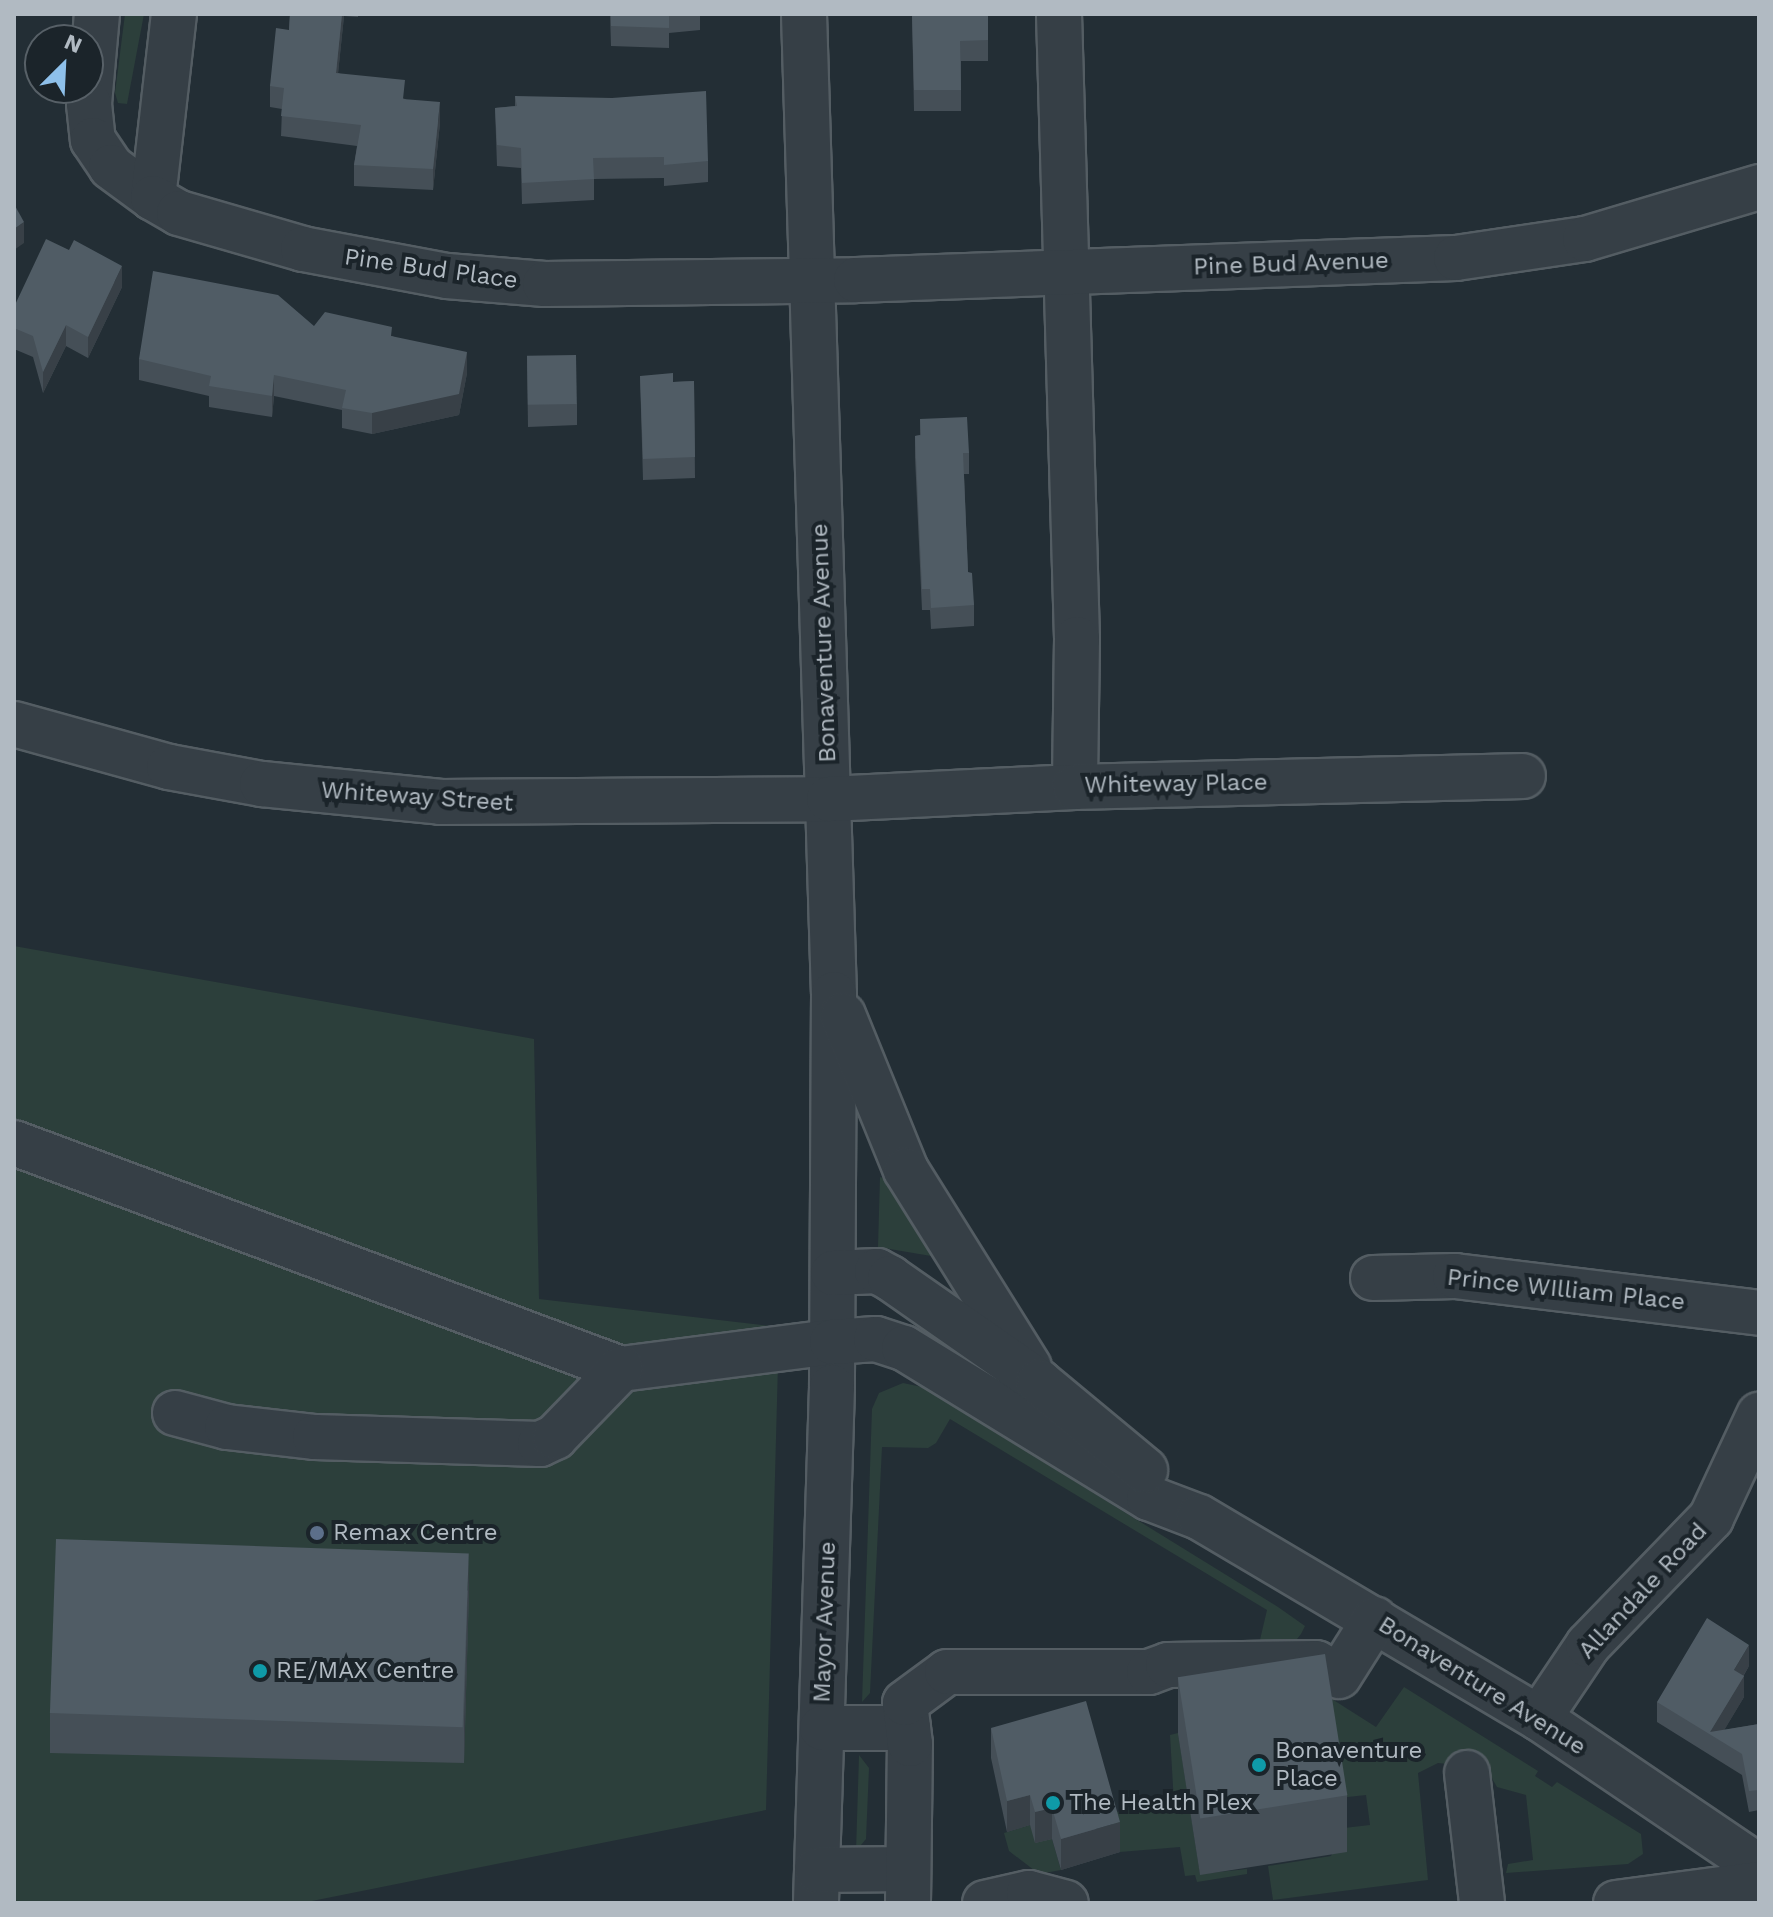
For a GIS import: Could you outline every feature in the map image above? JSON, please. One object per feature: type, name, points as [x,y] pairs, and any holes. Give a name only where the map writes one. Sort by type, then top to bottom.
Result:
[{"type":"street","name":"Pine Bud Place","points":[[97,14],[89,104],[93,140],[111,167],[179,213],[245,234],[447,276],[545,284],[814,280]]},
{"type":"street","points":[[153,198],[174,14]]},
{"type":"street","name":"Bonaventure Avenue","points":[[804,14],[834,994],[832,1342],[876,1339],[904,1348],[1149,1498],[1199,1517],[1539,1718],[1759,1867]]},
{"type":"street","points":[[1059,14],[1068,272],[1075,787]]},
{"type":"street","name":"Pine Bud Avenue","points":[[814,280],[1519,252],[1662,220],[1759,187]]},
{"type":"street","name":"Whiteway Street","points":[[14,724],[169,767],[347,794],[527,804],[829,799]]},
{"type":"street","name":"Whiteway Place","points":[[829,799],[1075,787],[1523,776]]},
{"type":"street","points":[[834,994],[906,1170],[1039,1382]]},
{"type":"street","points":[[14,1143],[621,1369],[832,1342]]},
{"type":"street","name":"Bonaventure Avenue","points":[[833,1273],[877,1271],[1039,1382],[1199,1517]]},
{"type":"street","name":"Prince WIlliam Place","points":[[1373,1278],[1484,1279],[1759,1313]]},
{"type":"street","name":"Mayor Avenue","points":[[817,1886],[832,1342]]},
{"type":"street","points":[[175,1413],[227,1427],[315,1437],[540,1444],[555,1437],[621,1369]]},
{"type":"street","name":"Allandale Road","points":[[1539,1718],[1588,1645],[1711,1518],[1759,1415]]},
{"type":"street","points":[[817,1886],[908,1886],[908,1728],[905,1703],[947,1672],[1149,1672],[1168,1665],[1316,1663],[1339,1676],[1375,1619]]},
{"type":"street","points":[[822,1728],[908,1728]]},
{"type":"street","points":[[1467,1773],[1482,1903]]},
{"type":"street","points":[[1637,1902],[1759,1884]]},
{"type":"street","points":[[985,1903],[1029,1893],[1066,1903]]},
{"type":"green space","points":[[125,14],[144,14],[127,104],[118,103],[115,93]]},
{"type":"green space","points":[[14,946],[534,1039],[539,1299],[779,1327],[766,1810],[302,1903],[14,1903]]},
{"type":"green space","points":[[880,1177],[889,1180],[933,1248],[931,1256],[878,1247]]},
{"type":"green space","points":[[903,1383],[922,1387],[1278,1607],[1305,1626],[1301,1634],[1293,1644],[1259,1644],[1267,1610],[950,1419],[936,1443],[928,1448],[882,1447],[870,1693],[862,1702],[872,1409],[879,1393]]},
{"type":"green space","points":[[1404,1687],[1538,1771],[1535,1776],[1552,1787],[1557,1782],[1641,1834],[1643,1854],[1628,1864],[1506,1873],[1508,1864],[1533,1860],[1526,1795],[1497,1787],[1486,1768],[1438,1763],[1418,1773],[1428,1880],[1273,1900],[1268,1866],[1331,1856],[1344,1828],[1370,1825],[1366,1795],[1339,1798],[1324,1694],[1376,1727]]},
{"type":"green space","points":[[1178,1733],[1200,1874],[1247,1869],[1247,1874],[1197,1882],[1195,1875],[1185,1876],[1180,1847],[1120,1852],[1109,1813],[1174,1803],[1170,1735]]},
{"type":"green space","points":[[859,1755],[869,1768],[866,1839],[856,1851]]},
{"type":"green space","points":[[1030,1825],[1052,1839],[1061,1870],[1039,1874],[1009,1851],[1004,1833]]},
{"type":"building","points":[[290,14],[342,14],[336,73],[405,80],[403,99],[440,102],[433,169],[354,165],[361,125],[281,116],[284,88],[270,86],[276,28],[289,30]]},
{"type":"building","points":[[611,14],[669,14],[669,28],[611,26]]},
{"type":"building","points":[[912,14],[988,14],[988,40],[960,41],[961,90],[914,90]]},
{"type":"building","points":[[706,91],[708,161],[664,165],[664,157],[593,158],[594,179],[522,183],[521,148],[497,145],[495,108],[517,106],[515,96],[612,98]]},
{"type":"building","points":[[14,204],[24,222],[14,229]]},
{"type":"building","points":[[46,239],[69,250],[74,240],[122,266],[88,337],[66,325],[43,372],[33,336],[14,328],[14,307]]},
{"type":"building","points":[[153,271],[278,295],[314,326],[325,312],[392,327],[391,336],[467,352],[459,394],[372,413],[342,408],[346,390],[274,375],[272,396],[209,386],[211,376],[139,359]]},
{"type":"building","points":[[576,355],[577,404],[528,405],[527,356]]},
{"type":"building","points":[[673,373],[673,382],[694,381],[695,457],[643,459],[640,376]]},
{"type":"building","points":[[967,417],[969,453],[963,453],[968,572],[972,573],[974,605],[931,608],[930,589],[922,589],[915,436],[921,435],[920,419]]},
{"type":"building","name":"RE/MAX Centre","points":[[56,1539],[469,1553],[463,1727],[50,1713]]},
{"type":"building","points":[[1707,1618],[1749,1645],[1734,1670],[1744,1676],[1710,1732],[1759,1724],[1759,1790],[1749,1791],[1742,1754],[1657,1702]]},
{"type":"building","points":[[1325,1654],[1347,1795],[1200,1819],[1178,1677]]},
{"type":"building","name":"The Health Plex","points":[[1086,1701],[1120,1822],[1061,1839],[1052,1808],[1035,1812],[1030,1795],[1007,1801],[991,1728]]},
{"type":"place","name":"Remax Centre","points":[[317,1533]]},
{"type":"place","name":"RE/MAX Centre","points":[[260,1671]]},
{"type":"place","name":"Bonaventure Place","points":[[1259,1765]]},
{"type":"place","name":"The Health Plex","points":[[1053,1803]]}]
